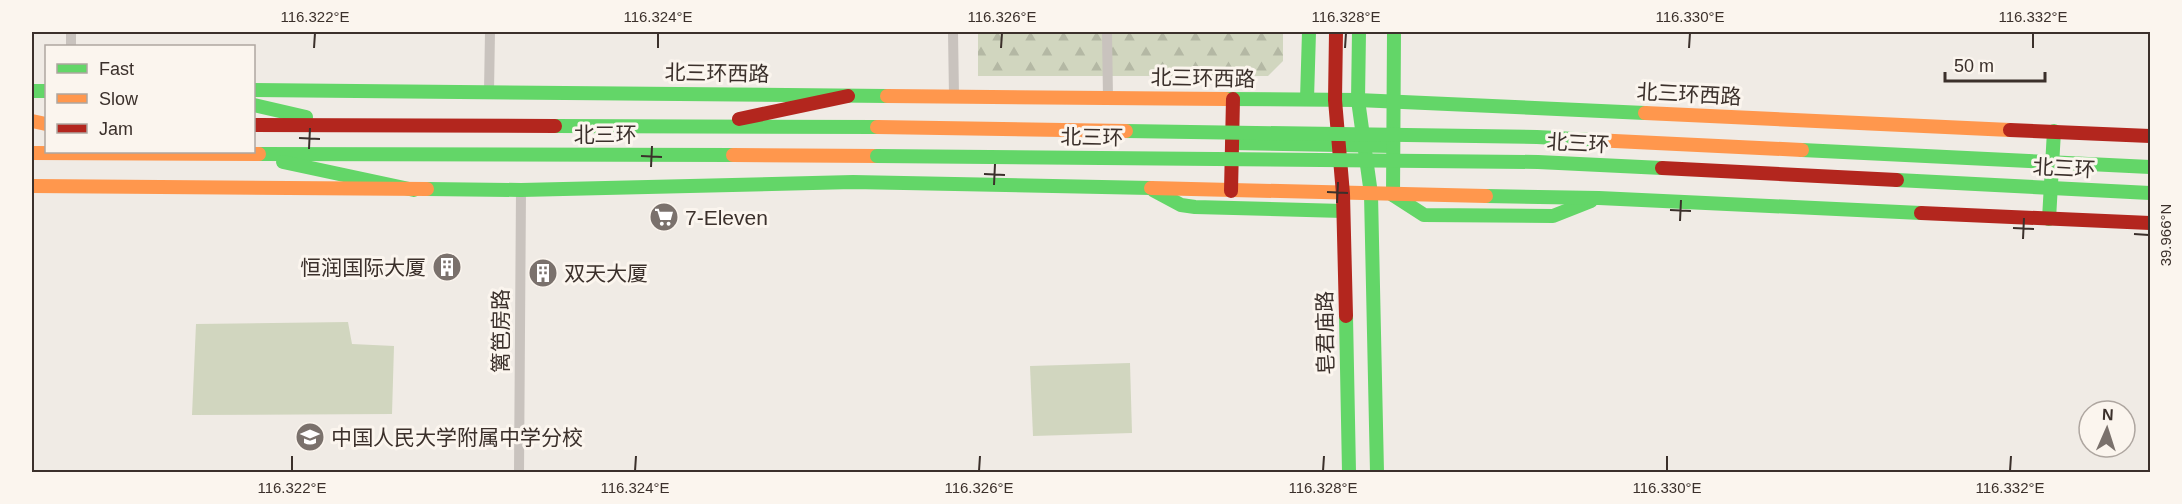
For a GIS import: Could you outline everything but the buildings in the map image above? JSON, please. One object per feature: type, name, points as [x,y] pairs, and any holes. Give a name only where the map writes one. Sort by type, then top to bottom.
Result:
[{"type":"main road","points":[[1307,99],[1309,32]]},
{"type":"main road","name":"皂君庙路","points":[[1336,32],[1335,100],[1343,194],[1349,472]]},
{"type":"main road","points":[[1359,32],[1358,100],[1371,194],[1377,472]]},
{"type":"main road","points":[[1393,195],[1394,32]]},
{"type":"main road","name":"北三环西路","points":[[255,90],[1358,100],[2151,136]]},
{"type":"main road","points":[[695,128],[848,96]]},
{"type":"main road","points":[[1231,191],[1233,99]]},
{"type":"main road","points":[[255,105],[341,124]]},
{"type":"main road","name":"北三环","points":[[255,125],[877,127],[1537,136],[2151,167]]},
{"type":"main road","points":[[2049,219],[2054,131]]},
{"type":"main road","points":[[1232,143],[1393,146]]},
{"type":"main road","name":"北三环","points":[[32,153],[877,156],[1538,162],[2151,193]]},
{"type":"main road","points":[[32,161],[69,153]]},
{"type":"main road","points":[[243,154],[414,190]]},
{"type":"main road","points":[[32,186],[520,190],[853,182],[1599,198],[2151,223]]},
{"type":"main road","points":[[1150,189],[1181,205],[1195,207],[1343,211]]},
{"type":"main road","points":[[1393,195],[1424,215],[1553,216],[1599,198]]},
{"type":"street","points":[[489,91],[490,32]]},
{"type":"street","points":[[953,32],[954,96]]},
{"type":"street","points":[[1107,32],[1108,98]]},
{"type":"street","name":"篱笆房路","points":[[519,472],[520,190]]},
{"type":"green space","points":[[978,32],[1283,32],[1283,61],[1268,76],[978,76]]},
{"type":"green space","points":[[348,322],[352,344],[394,346],[392,414],[192,415],[196,324]]},
{"type":"green space","points":[[1130,363],[1132,433],[1033,436],[1030,366]]},
{"type":"traffic: fast","points":[[1307,99],[1309,32]]},
{"type":"traffic: fast","points":[[1359,32],[1358,100],[1371,194],[1377,472]]},
{"type":"traffic: fast","points":[[1393,195],[1394,32]]},
{"type":"traffic: fast","points":[[255,90],[887,96]]},
{"type":"traffic: fast","points":[[32,91],[45,91]]},
{"type":"traffic: fast","points":[[1226,99],[1358,100],[1645,113]]},
{"type":"traffic: fast","points":[[255,105],[306,117]]},
{"type":"traffic: fast","points":[[555,126],[877,127]]},
{"type":"traffic: fast","points":[[1126,131],[1537,137],[1594,140]]},
{"type":"traffic: fast","points":[[2049,219],[2054,131]]},
{"type":"traffic: fast","points":[[1232,143],[1393,146]]},
{"type":"traffic: fast","points":[[1802,150],[2150,167]]},
{"type":"traffic: fast","points":[[259,154],[733,155]]},
{"type":"traffic: fast","points":[[877,156],[1538,162],[1662,168]]},
{"type":"traffic: fast","points":[[283,162],[414,190]]},
{"type":"traffic: fast","points":[[1897,180],[2150,193]]},
{"type":"traffic: fast","points":[[427,189],[521,190],[853,182],[1151,188]]},
{"type":"traffic: fast","points":[[1153,190],[1181,205],[1195,207],[1343,211]]},
{"type":"traffic: fast","points":[[1393,195],[1424,215],[1553,216],[1591,201]]},
{"type":"traffic: fast","points":[[1486,196],[1599,198],[1921,213]]},
{"type":"traffic: fast","points":[[1346,316],[1349,472]]},
{"type":"traffic: slow","points":[[887,96],[1226,99]]},
{"type":"traffic: slow","points":[[1645,113],[2010,130]]},
{"type":"traffic: slow","points":[[32,121],[45,124]]},
{"type":"traffic: slow","points":[[877,127],[1126,131]]},
{"type":"traffic: slow","points":[[1594,140],[1802,150]]},
{"type":"traffic: slow","points":[[32,153],[259,154]]},
{"type":"traffic: slow","points":[[733,155],[877,156]]},
{"type":"traffic: slow","points":[[32,186],[427,189]]},
{"type":"traffic: slow","points":[[1151,188],[1486,196]]},
{"type":"traffic: jam","points":[[1336,32],[1335,100],[1343,194],[1346,316]]},
{"type":"traffic: jam","points":[[739,119],[848,96]]},
{"type":"traffic: jam","points":[[1231,191],[1233,99]]},
{"type":"traffic: jam","points":[[255,125],[555,126]]},
{"type":"traffic: jam","points":[[2010,130],[2150,136]]},
{"type":"traffic: jam","points":[[1662,168],[1897,180]]},
{"type":"traffic: jam","points":[[1921,213],[2150,223]]},
{"type":"place","name":"7-Eleven","points":[[664,217]]},
{"type":"place","name":"恒润国际大厦","points":[[447,267]]},
{"type":"place","name":"双天大厦","points":[[543,273]]},
{"type":"place","name":"中国人民大学附属中学分校","points":[[310,437]]}]
